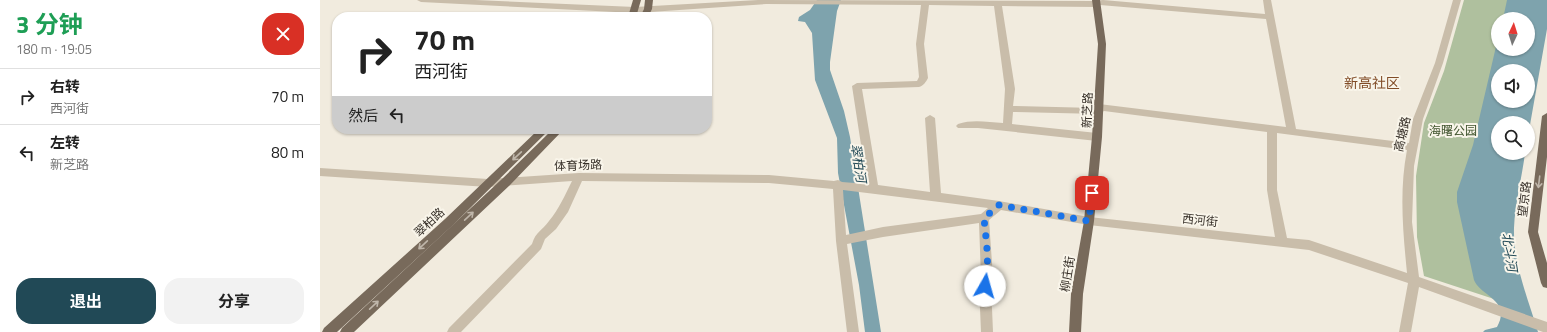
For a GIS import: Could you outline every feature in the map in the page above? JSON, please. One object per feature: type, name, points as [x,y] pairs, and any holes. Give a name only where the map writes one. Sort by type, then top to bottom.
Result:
[{"type":"main road","points":[[634,12],[637,0]]},
{"type":"main road","points":[[646,12],[649,0]]},
{"type":"main road","name":"新芝路","points":[[1089,221],[1098,137],[1102,44],[1097,2]]},
{"type":"main road","name":"望京路","points":[[1547,116],[1533,232],[1547,283]]},
{"type":"main road","name":"翠柏路","points":[[328,332],[448,222],[540,134]]},
{"type":"main road","name":"翠柏路","points":[[346,332],[506,182],[554,134]]},
{"type":"main road","name":"柳庄街","points":[[1075,332],[1076,294],[1089,221]]},
{"type":"street","points":[[421,0],[618,12]]},
{"type":"street","points":[[1267,0],[1292,132]]},
{"type":"street","name":"高塘路","points":[[1405,332],[1414,280],[1408,222],[1409,166],[1418,119],[1440,63],[1457,0]]},
{"type":"street","points":[[655,12],[734,3],[886,2],[924,4],[998,4],[1097,2],[1270,17]]},
{"type":"street","points":[[873,188],[857,86],[919,84],[924,78],[920,44],[924,4]]},
{"type":"street","points":[[998,4],[1010,89],[1007,127]]},
{"type":"street","points":[[1008,109],[1099,109],[1412,147]]},
{"type":"street","points":[[930,118],[936,197]]},
{"type":"street","points":[[961,126],[978,124],[1098,137]]},
{"type":"street","points":[[1272,129],[1272,190],[1282,242]]},
{"type":"street","name":"体育场路","points":[[320,172],[488,183],[579,178],[769,179],[873,188]]},
{"type":"street","points":[[453,332],[537,246],[540,236],[552,226],[564,209],[579,178]]},
{"type":"street","points":[[838,184],[846,240],[853,332]]},
{"type":"street","name":"西河街","points":[[873,188],[999,205],[1089,221],[1309,245],[1414,280],[1547,328]]},
{"type":"street","points":[[846,240],[882,232],[984,218],[999,205]]},
{"type":"street","points":[[984,218],[987,278],[983,294],[986,308],[987,332]]},
{"type":"green space","name":"海曙公园","points":[[1464,0],[1509,0],[1506,12],[1491,12],[1491,56],[1496,56],[1494,64],[1491,64],[1491,78],[1489,86],[1491,160],[1493,160],[1500,301],[1424,276],[1417,237],[1416,176],[1424,123],[1444,71]]},
{"type":"water","points":[[817,0],[841,0],[837,11],[830,70],[844,111],[850,137],[881,332],[865,332],[859,285],[838,173],[837,138],[815,80],[812,33],[805,22],[798,21],[799,17],[810,10]]},
{"type":"water","points":[[1507,0],[1547,0],[1547,29],[1535,97],[1535,64],[1492,64],[1494,56],[1535,56],[1535,12],[1504,12]]},
{"type":"water","name":"北斗河","points":[[1491,68],[1491,108],[1533,108],[1532,116],[1491,116],[1491,160],[1524,160],[1516,210],[1514,241],[1522,281],[1538,332],[1483,332],[1485,330],[1497,327],[1501,318],[1501,311],[1498,304],[1477,286],[1474,280],[1457,202],[1457,192],[1473,145]]},
{"type":"district","name":"新高社区","points":[[1372,82]]},
{"type":"route","points":[[985,286],[987,278],[987,262],[984,218],[999,205],[1089,221],[1092,193]]},
{"type":"water label","name":"翠柏河","points":[[859,163]]}]
